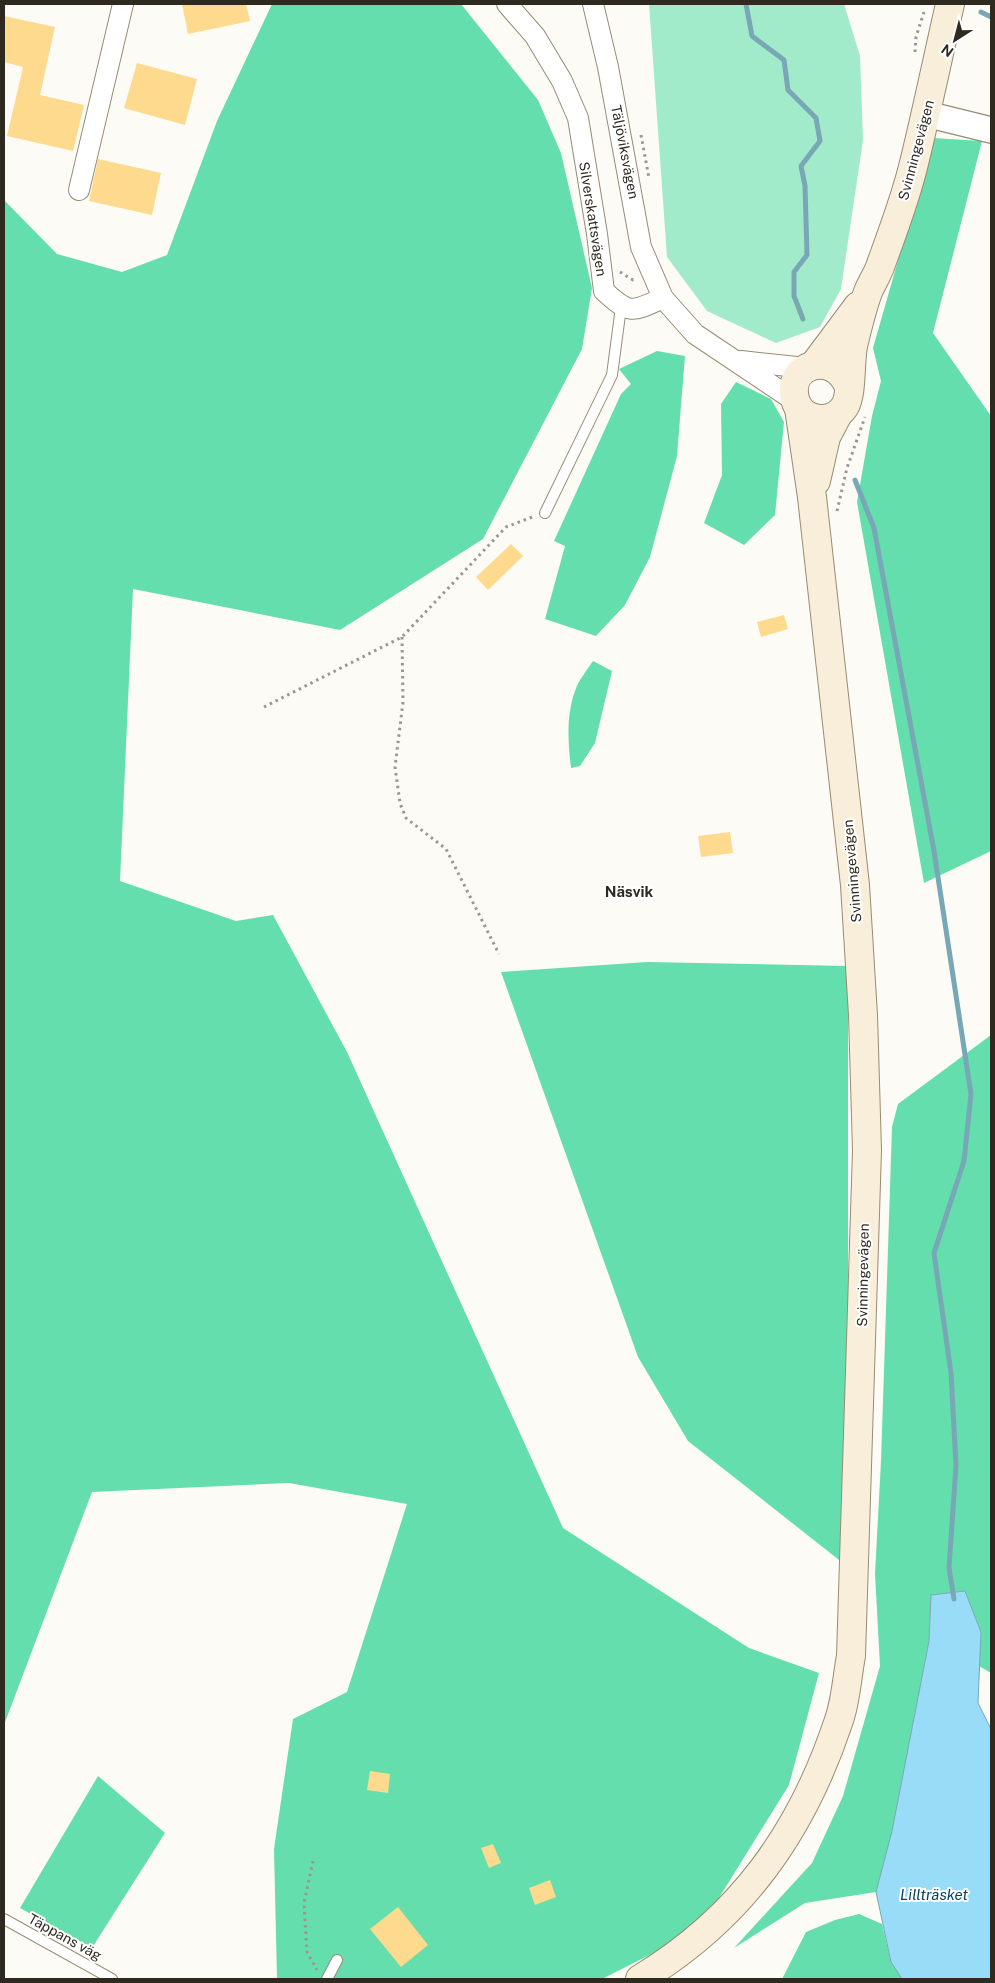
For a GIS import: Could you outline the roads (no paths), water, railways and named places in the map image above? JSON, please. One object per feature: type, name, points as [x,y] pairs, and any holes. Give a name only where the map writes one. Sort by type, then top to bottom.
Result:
[{"type":"main road","name":"Svinningevägen","points":[[812,497],[826,438],[847,401],[853,346],[868,292],[880,266],[910,179],[950,4]]},
{"type":"main road","name":"Svinningevägen","points":[[640,1979],[666,1964],[713,1926],[732,1908],[780,1848],[816,1780],[840,1718],[851,1656],[867,1150],[863,1015],[854,885],[812,497],[795,383],[810,367],[868,292]]},
{"type":"main road","points":[[810,367],[832,366],[840,371],[848,385]]},
{"type":"main road","points":[[797,404],[814,418],[823,419],[838,414]]},
{"type":"street","points":[[79,190],[123,4]]},
{"type":"street","name":"Silverskattsvägen","points":[[507,4],[535,36],[562,80],[578,118],[597,234],[604,291],[621,307]]},
{"type":"street","name":"Täljöviksvägen","points":[[593,4],[619,121],[641,247],[663,298]]},
{"type":"street","points":[[926,114],[991,130]]},
{"type":"street","points":[[621,307],[638,310],[663,298],[695,334],[736,360],[797,404]]},
{"type":"street","points":[[736,360],[810,367]]},
{"type":"lane","points":[[545,513],[612,375],[621,307]]},
{"type":"lane","name":"Täppans väg","points":[[4,1919],[112,1979]]},
{"type":"lane","points":[[322,1976],[337,1960]]},
{"type":"water","name":"Lillträsket","points":[[965,1591],[981,1632],[978,1703],[991,1729],[991,1979],[902,1979],[891,1962],[876,1892],[892,1831],[929,1641],[931,1595]]},
{"type":"waterway","points":[[746,4],[752,36],[784,60],[788,90],[816,118],[820,141],[801,166],[805,186],[807,255],[794,272],[794,296],[803,319]]},
{"type":"waterway","points":[[981,12],[991,17]]},
{"type":"waterway","points":[[855,480],[874,528],[934,851],[971,1094],[964,1161],[934,1253],[951,1373],[956,1465],[949,1568],[954,1599]]},
{"type":"district","name":"Näsvik","points":[[629,891]]}]
